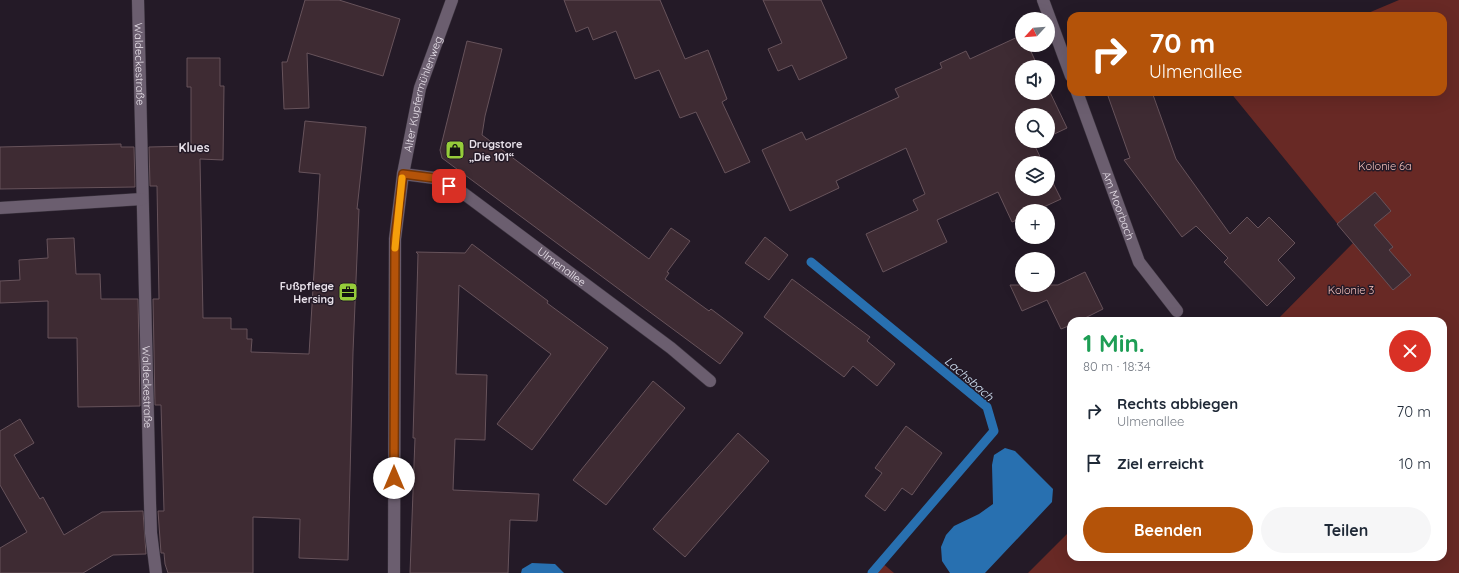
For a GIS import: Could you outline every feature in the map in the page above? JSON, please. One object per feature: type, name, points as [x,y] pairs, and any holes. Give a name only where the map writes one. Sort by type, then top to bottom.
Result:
[{"type":"street","name":"Waldeckestraße","points":[[138,0],[151,533],[156,573]]},
{"type":"street","name":"Alter Kupfermühlenweg","points":[[394,573],[395,239],[403,174],[420,88],[452,0]]},
{"type":"street","points":[[1043,0],[1067,65]]},
{"type":"street","name":"Am Moorbach","points":[[1078,96],[1139,262],[1176,311]]},
{"type":"street","name":"Ulmenallee","points":[[403,174],[434,178],[463,193],[671,348],[710,381]]},
{"type":"street","points":[[0,208],[142,200]]},
{"type":"green space","name":"Kolonie 6a","points":[[1399,0],[1459,0],[1459,573],[1028,573],[1067,534],[1067,561],[1447,561],[1447,317],[1280,317],[1353,243],[1233,96],[1447,96],[1447,12],[1370,12]]},
{"type":"green space","points":[[881,562],[894,573],[872,573]]},
{"type":"water","points":[[1005,448],[1015,451],[1053,489],[1052,502],[985,573],[950,573],[942,561],[941,547],[946,535],[954,526],[979,514],[993,504],[992,465],[994,455]]},
{"type":"water","points":[[532,563],[555,564],[564,573],[521,573],[522,569]]},
{"type":"building","points":[[305,0],[339,0],[400,19],[383,76],[307,53],[309,108],[284,109],[282,62],[287,62]]},
{"type":"building","points":[[564,0],[660,0],[685,59],[708,50],[727,99],[722,102],[750,162],[725,173],[696,112],[680,118],[659,70],[635,79],[616,31],[593,40],[588,27],[576,32]]},
{"type":"building","points":[[763,0],[821,0],[847,58],[799,80],[792,65],[778,71],[768,49],[782,43]]},
{"type":"building","points":[[1015,38],[1015,52],[1031,52],[1035,60],[1015,60],[1015,100],[1054,100],[1067,128],[1055,134],[1055,108],[1015,108],[1015,148],[1036,148],[1040,156],[1015,156],[1015,196],[1055,196],[1055,187],[1061,199],[1050,204],[1015,204],[1015,221],[1012,222],[998,192],[937,220],[947,242],[883,272],[866,234],[918,210],[913,200],[925,194],[906,148],[836,181],[839,188],[790,211],[762,150],[802,132],[806,140],[899,97],[895,89],[942,68],[940,63],[966,51],[970,59]]},
{"type":"building","points":[[467,41],[502,49],[485,116],[482,135],[649,259],[671,228],[690,241],[667,272],[669,273],[665,279],[709,311],[711,309],[743,333],[720,364],[442,158],[440,150]]},
{"type":"building","points":[[187,58],[220,58],[220,86],[224,86],[223,160],[200,159],[203,318],[231,318],[231,329],[247,329],[247,339],[252,339],[251,352],[309,354],[320,174],[299,172],[305,121],[366,127],[357,209],[359,209],[353,352],[348,560],[299,558],[300,519],[253,517],[253,573],[168,573],[164,553],[161,553],[158,511],[164,511],[161,405],[155,405],[153,299],[159,299],[157,186],[150,186],[149,147],[191,146],[191,87],[187,87]]},
{"type":"building","points":[[1108,96],[1153,96],[1176,159],[1230,234],[1247,217],[1258,228],[1269,217],[1295,243],[1278,260],[1295,278],[1267,306],[1224,262],[1228,258],[1196,226],[1182,237],[1124,160],[1130,158]]},
{"type":"building","points":[[121,144],[121,147],[134,147],[135,187],[0,189],[0,147]]},
{"type":"building","points":[[1375,192],[1391,211],[1374,225],[1393,247],[1389,250],[1411,275],[1393,290],[1337,224]]},
{"type":"building","points":[[765,237],[788,255],[769,280],[745,263]]},
{"type":"building","points":[[74,238],[76,274],[100,274],[101,299],[138,299],[140,406],[78,407],[77,338],[48,338],[48,301],[0,303],[0,281],[20,280],[19,260],[48,258],[47,239]]},
{"type":"building","points":[[472,244],[548,301],[547,303],[608,348],[532,450],[497,424],[551,354],[459,285],[456,374],[487,375],[485,440],[455,439],[453,490],[539,494],[537,521],[510,520],[508,573],[410,573],[415,438],[413,438],[418,254],[416,252],[465,253]]},
{"type":"building","points":[[1085,272],[1103,309],[1087,317],[1067,317],[1067,327],[1061,329],[1047,300],[1022,311],[1010,285],[1015,285],[1015,292],[1055,292],[1055,285]]},
{"type":"building","points":[[792,279],[870,337],[867,341],[895,364],[877,386],[853,366],[844,377],[764,317]]},
{"type":"building","points":[[653,381],[685,408],[606,505],[573,480]]},
{"type":"building","points":[[20,419],[34,443],[14,455],[40,499],[43,497],[64,535],[102,512],[143,511],[146,554],[113,555],[83,573],[0,573],[0,548],[27,532],[0,485],[0,431]]},
{"type":"building","points":[[906,426],[942,453],[912,495],[902,488],[885,511],[865,496],[882,473],[875,468]]},
{"type":"building","points":[[738,433],[769,461],[685,557],[653,529]]},
{"type":"waterway","name":"Lachsbach","points":[[811,262],[987,407],[994,431],[872,573]]},
{"type":"slow traffic","points":[[395,248],[402,178]]},
{"type":"place","name":"Drugstore „Die 101“","points":[[455,150]]},
{"type":"place","name":"Fußpflege Hersing","points":[[348,292]]},
{"type":"district","name":"Klues","points":[[194,148]]},
{"type":"route","points":[[394,478],[395,239],[403,174],[434,178],[449,186]]},
{"type":"park label","name":"Kolonie 3","points":[[1351,290]]}]
